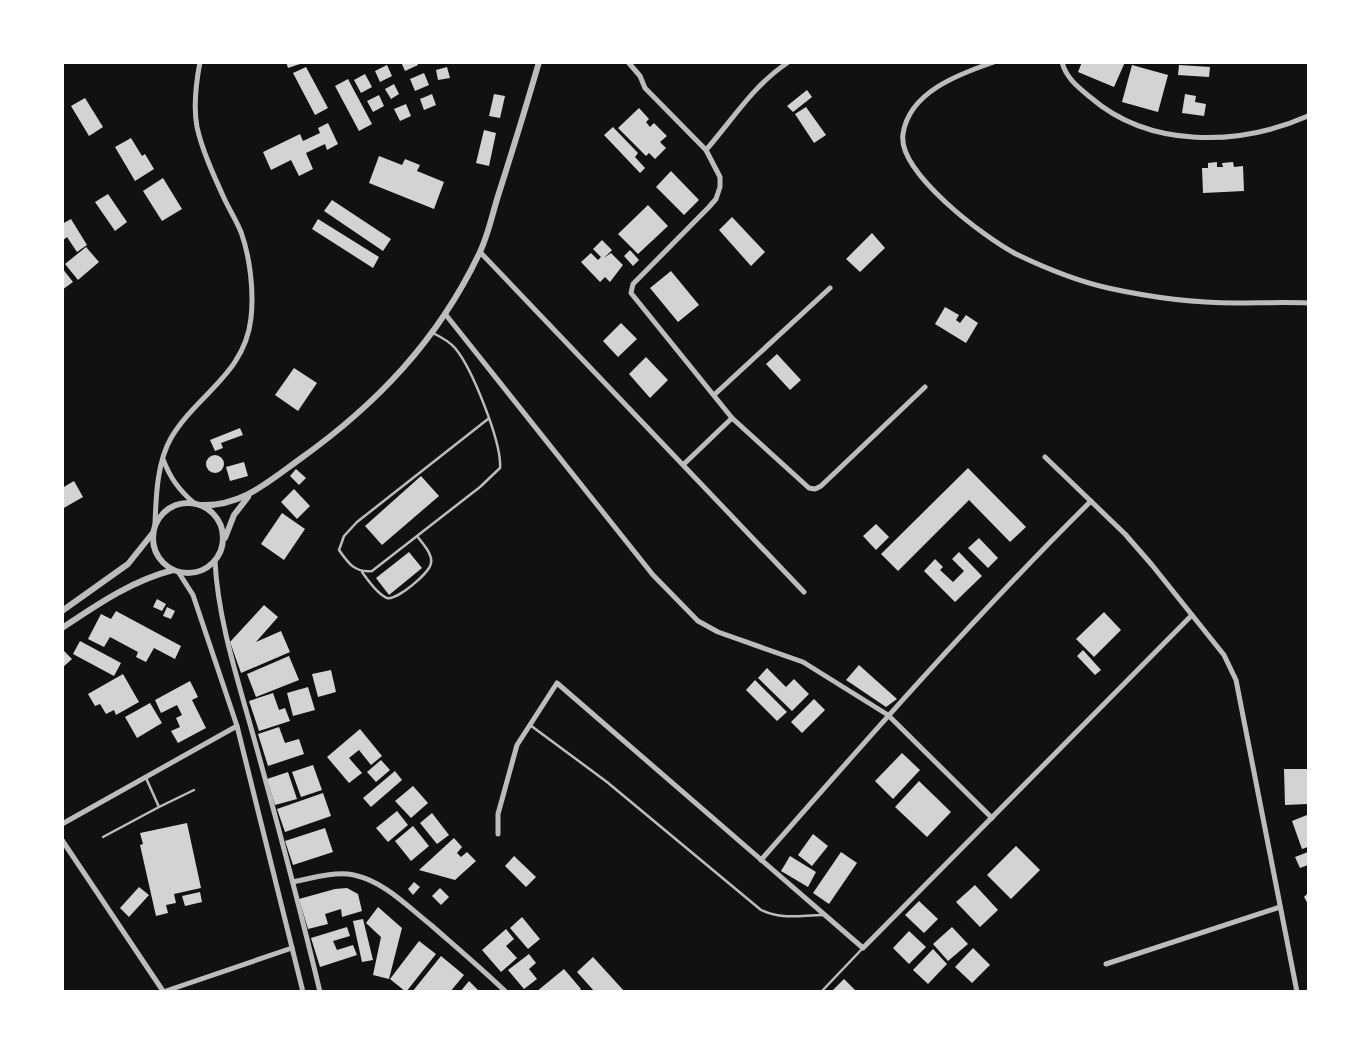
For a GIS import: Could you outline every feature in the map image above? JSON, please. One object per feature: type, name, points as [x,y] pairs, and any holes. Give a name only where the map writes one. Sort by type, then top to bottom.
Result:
[{"type":"street","points":[[156,524],[156,500],[163,458],[170,440],[186,417],[242,354],[252,316],[248,261],[240,232],[223,196],[198,127],[196,110],[200,62]]},
{"type":"street","points":[[320,992],[293,882],[233,660],[218,595],[215,561],[234,515],[250,495],[364,410],[406,366],[446,315],[480,252],[539,62]]},
{"type":"street","points":[[628,62],[640,76],[645,88],[706,150],[720,177],[716,199],[630,288],[635,299],[732,418],[809,488],[815,489],[821,486],[925,387]]},
{"type":"street","points":[[994,62],[966,72],[939,85],[921,101],[907,118],[902,136],[908,158],[928,184],[983,234],[1016,253],[1051,269],[1108,288],[1164,297],[1234,303],[1308,303]]},
{"type":"street","points":[[1062,62],[1065,74],[1105,111],[1134,124],[1165,134],[1205,139],[1248,135],[1280,128],[1308,116]]},
{"type":"street","points":[[706,150],[743,103],[770,74],[787,63]]},
{"type":"street","points":[[480,252],[804,592]]},
{"type":"street","points":[[714,395],[830,288]]},
{"type":"street","points":[[446,315],[653,575],[698,621],[718,632],[803,662],[888,715],[992,818]]},
{"type":"street","points":[[684,464],[732,418]]},
{"type":"street","points":[[1045,457],[1136,546],[1224,655],[1236,680],[1297,992]]},
{"type":"street","points":[[163,458],[169,475],[180,490],[197,505],[213,513],[219,522],[223,541]]},
{"type":"street","points":[[62,611],[128,564],[152,534],[162,514],[172,507],[183,503],[217,506],[250,495]]},
{"type":"street","points":[[760,860],[888,715],[1046,546],[1091,502]]},
{"type":"street","points":[[152,534],[157,556],[176,572],[193,595],[237,726],[303,992]]},
{"type":"street","points":[[62,628],[116,592],[152,576],[176,572],[199,572],[215,561]]},
{"type":"street","points":[[498,834],[497,819],[502,793],[517,746],[556,683],[863,948],[1192,615]]},
{"type":"street","points":[[62,824],[237,726]]},
{"type":"street","points":[[62,840],[163,992],[292,948]]},
{"type":"street","points":[[293,882],[333,874],[352,875],[370,880],[401,901],[475,962],[506,992]]},
{"type":"street","points":[[1106,964],[1280,907]]},
{"type":"street","points":[[184,984],[186,992]]},
{"type":"lane","points":[[362,572],[372,571],[494,475],[500,468],[501,460],[473,377],[456,349],[446,340],[432,333]]},
{"type":"lane","points":[[417,536],[431,558],[432,566],[392,599],[386,598],[362,572],[350,566],[339,550],[344,536],[357,522],[488,419]]},
{"type":"lane","points":[[529,724],[607,782],[761,910],[770,915],[784,917],[826,915]]},
{"type":"lane","points":[[146,778],[159,807]]},
{"type":"lane","points":[[103,837],[194,790]]},
{"type":"lane","points":[[821,992],[863,948]]},
{"type":"building","points":[[286,62],[303,62],[303,63],[288,68]]},
{"type":"building","points":[[401,62],[417,62],[418,65],[405,71]]},
{"type":"building","points":[[1082,62],[1125,62],[1114,87],[1078,72]]},
{"type":"building","points":[[387,65],[392,76],[380,82],[375,71]]},
{"type":"building","points":[[1132,65],[1168,75],[1158,112],[1122,102]]},
{"type":"building","points":[[1179,65],[1210,67],[1209,77],[1178,75]]},
{"type":"building","points":[[306,67],[328,108],[315,115],[293,73]]},
{"type":"building","points":[[447,67],[450,78],[438,80],[436,70]]},
{"type":"building","points":[[424,73],[429,85],[415,91],[410,79]]},
{"type":"building","points":[[365,74],[372,87],[361,93],[354,80]]},
{"type":"building","points":[[348,79],[372,124],[359,131],[335,86]]},
{"type":"building","points":[[394,84],[399,94],[391,99],[385,89]]},
{"type":"building","points":[[807,90],[812,97],[793,112],[787,106]]},
{"type":"building","points":[[432,94],[436,105],[424,110],[420,99]]},
{"type":"building","points":[[494,94],[505,96],[500,118],[489,116]]},
{"type":"building","points":[[1185,94],[1196,96],[1195,102],[1206,104],[1204,116],[1182,113]]},
{"type":"building","points":[[379,95],[384,106],[373,112],[367,101]]},
{"type":"building","points":[[85,98],[103,127],[89,136],[71,106]]},
{"type":"building","points":[[406,104],[411,116],[400,121],[394,109]]},
{"type":"building","points":[[806,107],[826,135],[814,143],[795,114]]},
{"type":"building","points":[[639,108],[649,119],[646,122],[650,127],[654,123],[667,136],[660,142],[666,148],[655,159],[649,153],[646,156],[618,128]]},
{"type":"building","points":[[328,123],[338,144],[327,150],[325,144],[306,153],[313,169],[299,176],[291,160],[271,170],[263,152],[300,134],[303,141],[320,133],[318,128]]},
{"type":"building","points":[[613,127],[638,153],[635,157],[645,168],[640,173],[604,135]]},
{"type":"building","points":[[484,130],[496,133],[489,166],[476,163]]},
{"type":"building","points":[[131,138],[142,156],[145,154],[154,169],[135,181],[115,147]]},
{"type":"building","points":[[379,156],[402,165],[405,159],[420,165],[417,171],[444,182],[434,209],[369,183]]},
{"type":"building","points":[[1217,162],[1217,167],[1223,167],[1222,163],[1233,162],[1234,167],[1243,166],[1244,191],[1203,193],[1202,168],[1208,168],[1208,163]]},
{"type":"building","points":[[671,171],[699,200],[684,215],[656,187]]},
{"type":"building","points":[[163,178],[182,209],[162,221],[143,191]]},
{"type":"building","points":[[108,194],[127,222],[115,231],[95,202]]},
{"type":"building","points":[[332,200],[391,239],[383,251],[324,211]]},
{"type":"building","points":[[648,205],[668,226],[638,254],[618,234]]},
{"type":"building","points":[[732,217],[765,252],[751,266],[719,230]]},
{"type":"building","points":[[71,219],[87,245],[77,252],[67,237],[62,241],[62,224]]},
{"type":"building","points":[[318,219],[379,257],[373,268],[312,229]]},
{"type":"building","points":[[872,233],[885,248],[860,272],[846,259]]},
{"type":"building","points":[[602,240],[612,250],[604,258],[611,253],[623,265],[610,282],[605,277],[600,282],[581,262],[591,253],[598,260],[601,257],[593,249]]},
{"type":"building","points":[[86,247],[99,262],[78,280],[65,264]]},
{"type":"building","points":[[630,250],[639,260],[633,266],[624,256]]},
{"type":"building","points":[[62,268],[73,282],[62,290]]},
{"type":"building","points":[[671,271],[699,305],[678,322],[650,288]]},
{"type":"building","points":[[945,307],[959,315],[956,320],[960,323],[966,315],[978,323],[966,343],[935,324]]},
{"type":"building","points":[[621,323],[637,339],[618,357],[603,341]]},
{"type":"building","points":[[777,354],[801,380],[790,390],[766,364]]},
{"type":"building","points":[[646,357],[668,380],[650,398],[629,374]]},
{"type":"building","points":[[294,368],[317,383],[298,411],[275,395]]},
{"type":"building","points":[[240,428],[243,435],[221,443],[223,448],[215,451],[210,440]]},
{"type":"building","points":[[215,455],[221,458],[224,464],[221,470],[215,473],[209,470],[206,464],[209,458]]},
{"type":"building","points":[[244,462],[248,476],[230,481],[226,467]]},
{"type":"building","points":[[968,468],[1026,527],[1010,542],[969,500],[898,571],[881,554]]},
{"type":"building","points":[[296,469],[306,478],[299,485],[290,476]]},
{"type":"building","points":[[421,476],[439,496],[382,545],[365,526]]},
{"type":"building","points":[[74,481],[83,497],[62,509],[62,488]]},
{"type":"building","points":[[294,489],[310,506],[297,519],[281,502]]},
{"type":"building","points":[[282,513],[305,529],[284,560],[261,544]]},
{"type":"building","points":[[876,524],[889,537],[876,550],[863,536]]},
{"type":"building","points":[[979,538],[998,558],[988,568],[968,548]]},
{"type":"building","points":[[409,552],[422,568],[389,595],[376,578]]},
{"type":"building","points":[[959,552],[982,576],[955,602],[924,571],[935,559],[943,567],[940,570],[953,582],[964,571],[952,559]]},
{"type":"building","points":[[157,599],[166,604],[162,611],[153,607]]},
{"type":"building","points":[[264,605],[278,617],[256,642],[281,631],[290,652],[241,673],[230,642]]},
{"type":"building","points":[[167,607],[175,611],[171,619],[163,616]]},
{"type":"building","points":[[116,611],[181,646],[175,659],[154,648],[146,662],[136,657],[138,652],[110,637],[104,647],[88,639],[101,614],[111,619]]},
{"type":"building","points":[[1104,612],[1121,630],[1094,657],[1076,639]]},
{"type":"building","points":[[80,641],[121,663],[114,676],[73,654]]},
{"type":"building","points":[[62,649],[72,659],[62,668]]},
{"type":"building","points":[[1083,650],[1101,670],[1095,675],[1077,656]]},
{"type":"building","points":[[289,656],[299,680],[256,697],[247,674]]},
{"type":"building","points":[[859,665],[897,699],[886,707],[846,680]]},
{"type":"building","points":[[767,668],[786,687],[794,679],[809,694],[792,711],[758,678]]},
{"type":"building","points":[[331,670],[336,692],[318,697],[312,674]]},
{"type":"building","points":[[123,674],[139,702],[116,715],[114,710],[106,714],[100,704],[95,706],[88,694]]},
{"type":"building","points":[[755,680],[787,712],[777,721],[746,690]]},
{"type":"building","points":[[190,681],[198,697],[192,700],[206,728],[178,743],[171,731],[180,727],[176,718],[182,715],[177,705],[161,713],[155,700]]},
{"type":"building","points":[[308,687],[315,710],[293,716],[287,693]]},
{"type":"building","points":[[273,693],[279,710],[285,708],[290,721],[259,731],[249,701]]},
{"type":"building","points":[[814,699],[825,710],[802,733],[791,722]]},
{"type":"building","points":[[150,703],[162,723],[137,738],[125,717]]},
{"type":"building","points":[[279,727],[285,743],[299,739],[304,754],[268,766],[258,734]]},
{"type":"building","points":[[360,729],[382,756],[371,765],[359,750],[349,758],[362,773],[349,783],[327,757]]},
{"type":"building","points":[[902,753],[920,770],[893,799],[875,781]]},
{"type":"building","points":[[381,760],[390,770],[376,782],[367,772]]},
{"type":"building","points":[[313,765],[322,790],[301,797],[292,772]]},
{"type":"building","points":[[1284,769],[1308,769],[1308,804],[1285,805]]},
{"type":"building","points":[[395,771],[402,780],[371,807],[363,798]]},
{"type":"building","points":[[288,772],[297,799],[275,805],[267,779]]},
{"type":"building","points":[[919,781],[951,812],[927,837],[895,807]]},
{"type":"building","points":[[413,786],[428,803],[411,818],[395,801]]},
{"type":"building","points":[[323,793],[331,816],[285,832],[277,809]]},
{"type":"building","points":[[397,811],[408,825],[388,842],[376,828]]},
{"type":"building","points":[[432,813],[449,835],[437,844],[420,823]]},
{"type":"building","points":[[1307,815],[1308,847],[1302,849],[1292,821]]},
{"type":"building","points":[[187,823],[201,888],[174,894],[176,903],[166,905],[168,913],[156,916],[140,845],[143,844],[140,833]]},
{"type":"building","points":[[413,826],[429,846],[411,861],[395,841]]},
{"type":"building","points":[[325,828],[333,852],[293,865],[285,841]]},
{"type":"building","points":[[813,834],[828,846],[812,866],[798,855]]},
{"type":"building","points":[[454,838],[462,847],[457,853],[461,857],[467,852],[476,861],[455,880],[419,870]]},
{"type":"building","points":[[1016,846],[1040,870],[1011,899],[987,875]]},
{"type":"building","points":[[841,852],[857,863],[829,904],[813,893]]},
{"type":"building","points":[[1308,852],[1308,865],[1300,868],[1295,857]]},
{"type":"building","points":[[514,856],[536,877],[526,887],[505,866]]},
{"type":"building","points":[[790,856],[816,872],[808,887],[781,871]]},
{"type":"building","points":[[414,882],[420,887],[413,895],[408,889]]},
{"type":"building","points":[[975,885],[998,910],[980,927],[956,902]]},
{"type":"building","points":[[139,887],[149,895],[129,917],[120,908]]},
{"type":"building","points":[[347,888],[358,894],[362,911],[342,917],[341,909],[325,914],[328,924],[308,929],[299,899],[335,889]]},
{"type":"building","points":[[440,888],[449,897],[441,905],[432,896]]},
{"type":"building","points":[[200,892],[202,902],[185,906],[182,896]]},
{"type":"building","points":[[1308,893],[1308,904],[1304,897]]},
{"type":"building","points":[[919,901],[938,919],[924,933],[905,915]]},
{"type":"building","points":[[378,907],[402,928],[389,979],[373,975],[381,937],[366,923]]},
{"type":"building","points":[[522,917],[540,939],[528,949],[510,928]]},
{"type":"building","points":[[363,919],[373,960],[362,962],[353,921]]},
{"type":"building","points":[[347,927],[350,936],[333,941],[337,950],[353,945],[357,955],[320,967],[311,938]]},
{"type":"building","points":[[952,927],[968,944],[948,961],[933,944]]},
{"type":"building","points":[[506,929],[514,939],[506,946],[517,958],[501,972],[482,950]]},
{"type":"building","points":[[909,931],[926,947],[909,964],[893,948]]},
{"type":"building","points":[[419,941],[436,954],[406,992],[390,979]]},
{"type":"building","points":[[973,948],[990,965],[972,983],[955,967]]},
{"type":"building","points":[[933,949],[947,964],[928,984],[913,970]]},
{"type":"building","points":[[529,954],[536,963],[529,969],[537,979],[524,989],[508,970]]},
{"type":"building","points":[[441,956],[464,975],[450,992],[412,992]]},
{"type":"building","points":[[593,957],[625,992],[595,992],[577,972]]},
{"type":"building","points":[[564,969],[581,989],[578,992],[536,992]]},
{"type":"building","points":[[844,979],[857,992],[831,992]]},
{"type":"building","points":[[469,981],[480,992],[460,992]]}]
